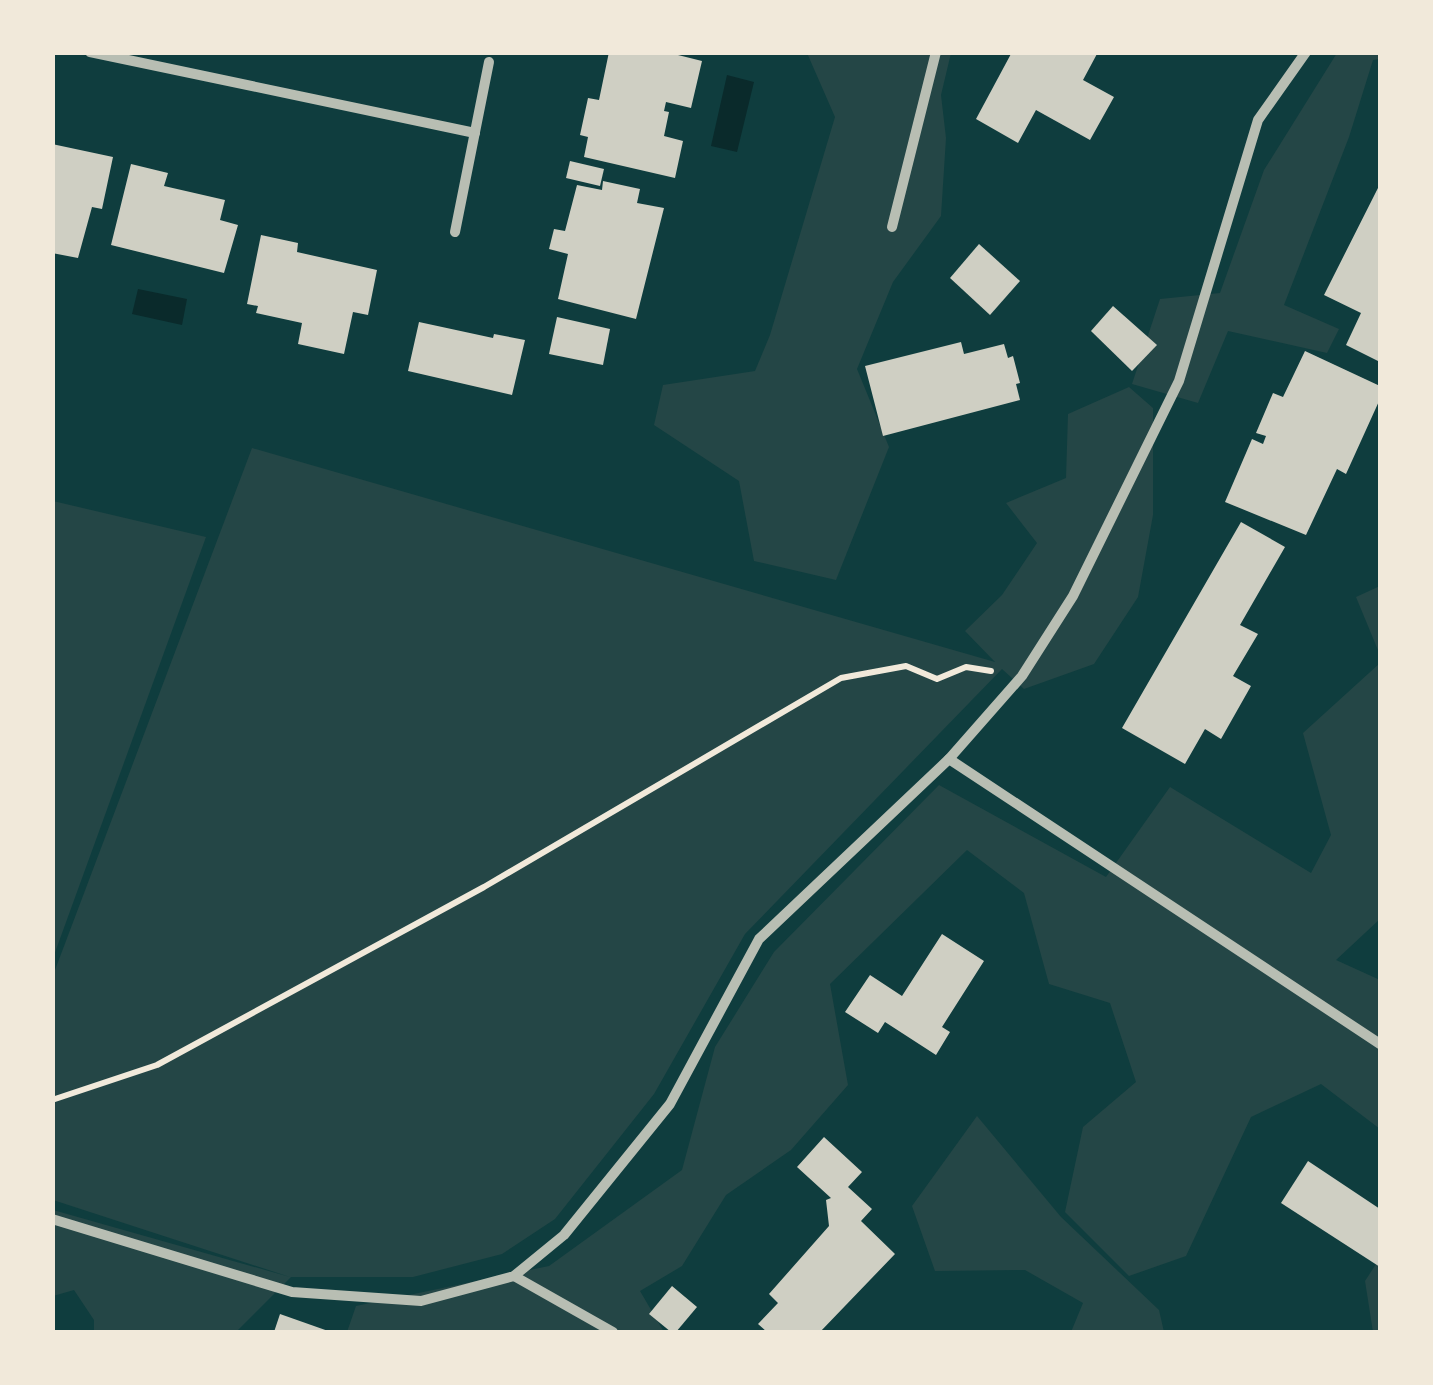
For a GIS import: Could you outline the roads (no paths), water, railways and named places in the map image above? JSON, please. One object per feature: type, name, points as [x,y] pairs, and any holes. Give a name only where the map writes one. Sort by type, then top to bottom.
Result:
[{"type":"street","points":[[90,52],[474,133]]},
{"type":"street","points":[[892,227],[936,52]]},
{"type":"street","points":[[52,1218],[292,1292],[421,1301],[514,1276],[564,1234],[670,1104],[759,939],[949,758],[1022,676],[1073,596],[1180,382],[1258,120],[1306,52]]},
{"type":"street","points":[[456,232],[488,62]]},
{"type":"street","points":[[949,758],[1380,1044]]},
{"type":"street","points":[[514,1276],[613,1332]]}]
